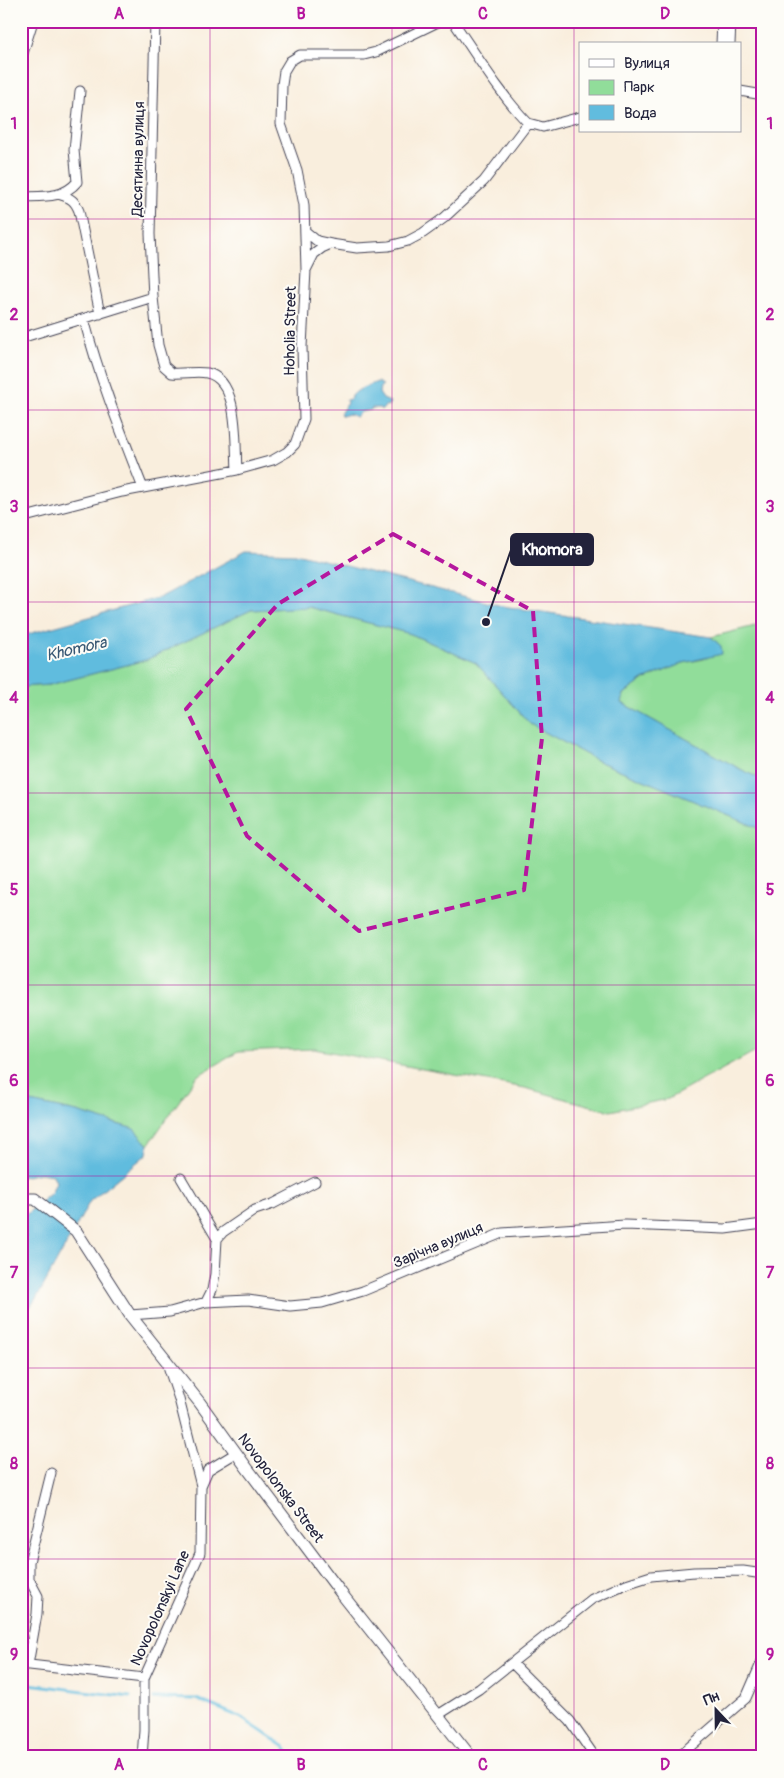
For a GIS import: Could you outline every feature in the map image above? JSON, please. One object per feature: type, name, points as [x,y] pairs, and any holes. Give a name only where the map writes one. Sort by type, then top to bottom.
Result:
[{"type":"street","points":[[21,56],[32,21]]},
{"type":"street","name":"Десятинна вулиця","points":[[155,21],[150,234],[153,297],[158,345],[164,366],[172,373],[206,373],[219,378],[227,387],[234,418],[237,470]]},
{"type":"street","points":[[306,270],[304,205],[297,170],[281,124],[284,71],[290,61],[300,55],[364,55],[376,52],[440,21]]},
{"type":"street","points":[[453,21],[499,88],[516,111],[528,123],[543,127],[579,117]]},
{"type":"street","points":[[721,42],[722,21]]},
{"type":"street","points":[[730,42],[731,21]]},
{"type":"street","points":[[80,91],[74,150],[79,211],[100,314]]},
{"type":"street","points":[[742,91],[763,95]]},
{"type":"street","points":[[305,231],[317,241],[358,248],[390,246],[408,241],[444,218],[484,181],[528,123]]},
{"type":"street","points":[[60,195],[70,190],[77,182]]},
{"type":"street","points":[[21,197],[60,195],[70,198],[75,202],[79,211]]},
{"type":"street","name":"Hoholia Street","points":[[21,518],[143,488],[237,470],[273,460],[288,452],[295,444],[304,419],[302,347],[306,270],[314,254],[331,244]]},
{"type":"street","points":[[21,338],[153,297]]},
{"type":"street","points":[[84,319],[94,361],[143,488]]},
{"type":"street","points":[[181,1178],[217,1240]]},
{"type":"street","points":[[206,1302],[212,1290],[215,1274],[217,1240],[223,1232],[255,1210],[274,1204],[315,1182]]},
{"type":"street","name":"Novopolonska Street","points":[[21,1199],[35,1199],[76,1231],[130,1315],[200,1403],[236,1454],[342,1593],[471,1757]]},
{"type":"street","name":"Зарічна вулиця","points":[[130,1315],[170,1312],[206,1302],[248,1300],[290,1306],[322,1303],[363,1291],[502,1233],[625,1225],[725,1229],[763,1224]]},
{"type":"street","name":"Novopolonskyi Lane","points":[[24,1665],[144,1678],[200,1553],[201,1486],[179,1400],[167,1363],[150,1341]]},
{"type":"street","points":[[201,1486],[208,1470],[236,1454]]},
{"type":"street","points":[[24,1665],[37,1614],[38,1596],[29,1579],[29,1562],[51,1473]]},
{"type":"street","points":[[438,1715],[478,1689],[592,1599],[626,1584],[650,1576],[694,1572],[742,1571],[763,1574]]},
{"type":"street","points":[[678,1757],[746,1698],[763,1658]]},
{"type":"street","points":[[512,1662],[570,1722],[595,1757]]},
{"type":"street","points":[[142,1757],[144,1678]]},
{"type":"highlighted area","points":[[393,534],[533,611],[542,738],[524,890],[359,931],[247,836],[186,709],[278,604]]},
{"type":"green space","points":[[308,607],[411,634],[476,663],[530,724],[598,761],[763,830],[763,1047],[668,1099],[610,1111],[525,1088],[315,1049],[238,1052],[197,1076],[148,1145],[134,1129],[77,1112],[21,1100],[21,687],[49,685],[146,660],[251,610]]},
{"type":"green space","points":[[763,624],[763,780],[622,703],[624,694],[643,680],[683,663],[704,659],[721,646],[711,637]]},
{"type":"water","points":[[377,382],[383,385],[380,387],[379,393],[383,399],[390,402],[388,406],[386,405],[382,410],[380,408],[372,408],[371,410],[361,412],[356,417],[349,414],[342,416],[340,414],[347,403],[346,400],[350,399],[358,390]]},
{"type":"water","points":[[246,551],[296,553],[502,606],[711,637],[721,646],[722,654],[683,663],[643,680],[624,694],[622,703],[763,780],[763,830],[598,761],[530,724],[476,663],[411,634],[308,607],[251,610],[146,660],[49,685],[21,687],[21,636],[161,597]]},
{"type":"water","points":[[21,1100],[77,1112],[134,1129],[148,1145],[147,1154],[90,1201],[39,1294],[21,1320],[21,1219],[51,1193],[56,1182],[53,1175],[40,1173],[21,1177]]},
{"type":"waterway","points":[[21,1683],[130,1697]]},
{"type":"waterway","points":[[154,1698],[196,1699],[240,1717],[285,1747],[291,1757]]},
{"type":"place","name":"Khomora","points":[[486,622]]}]
